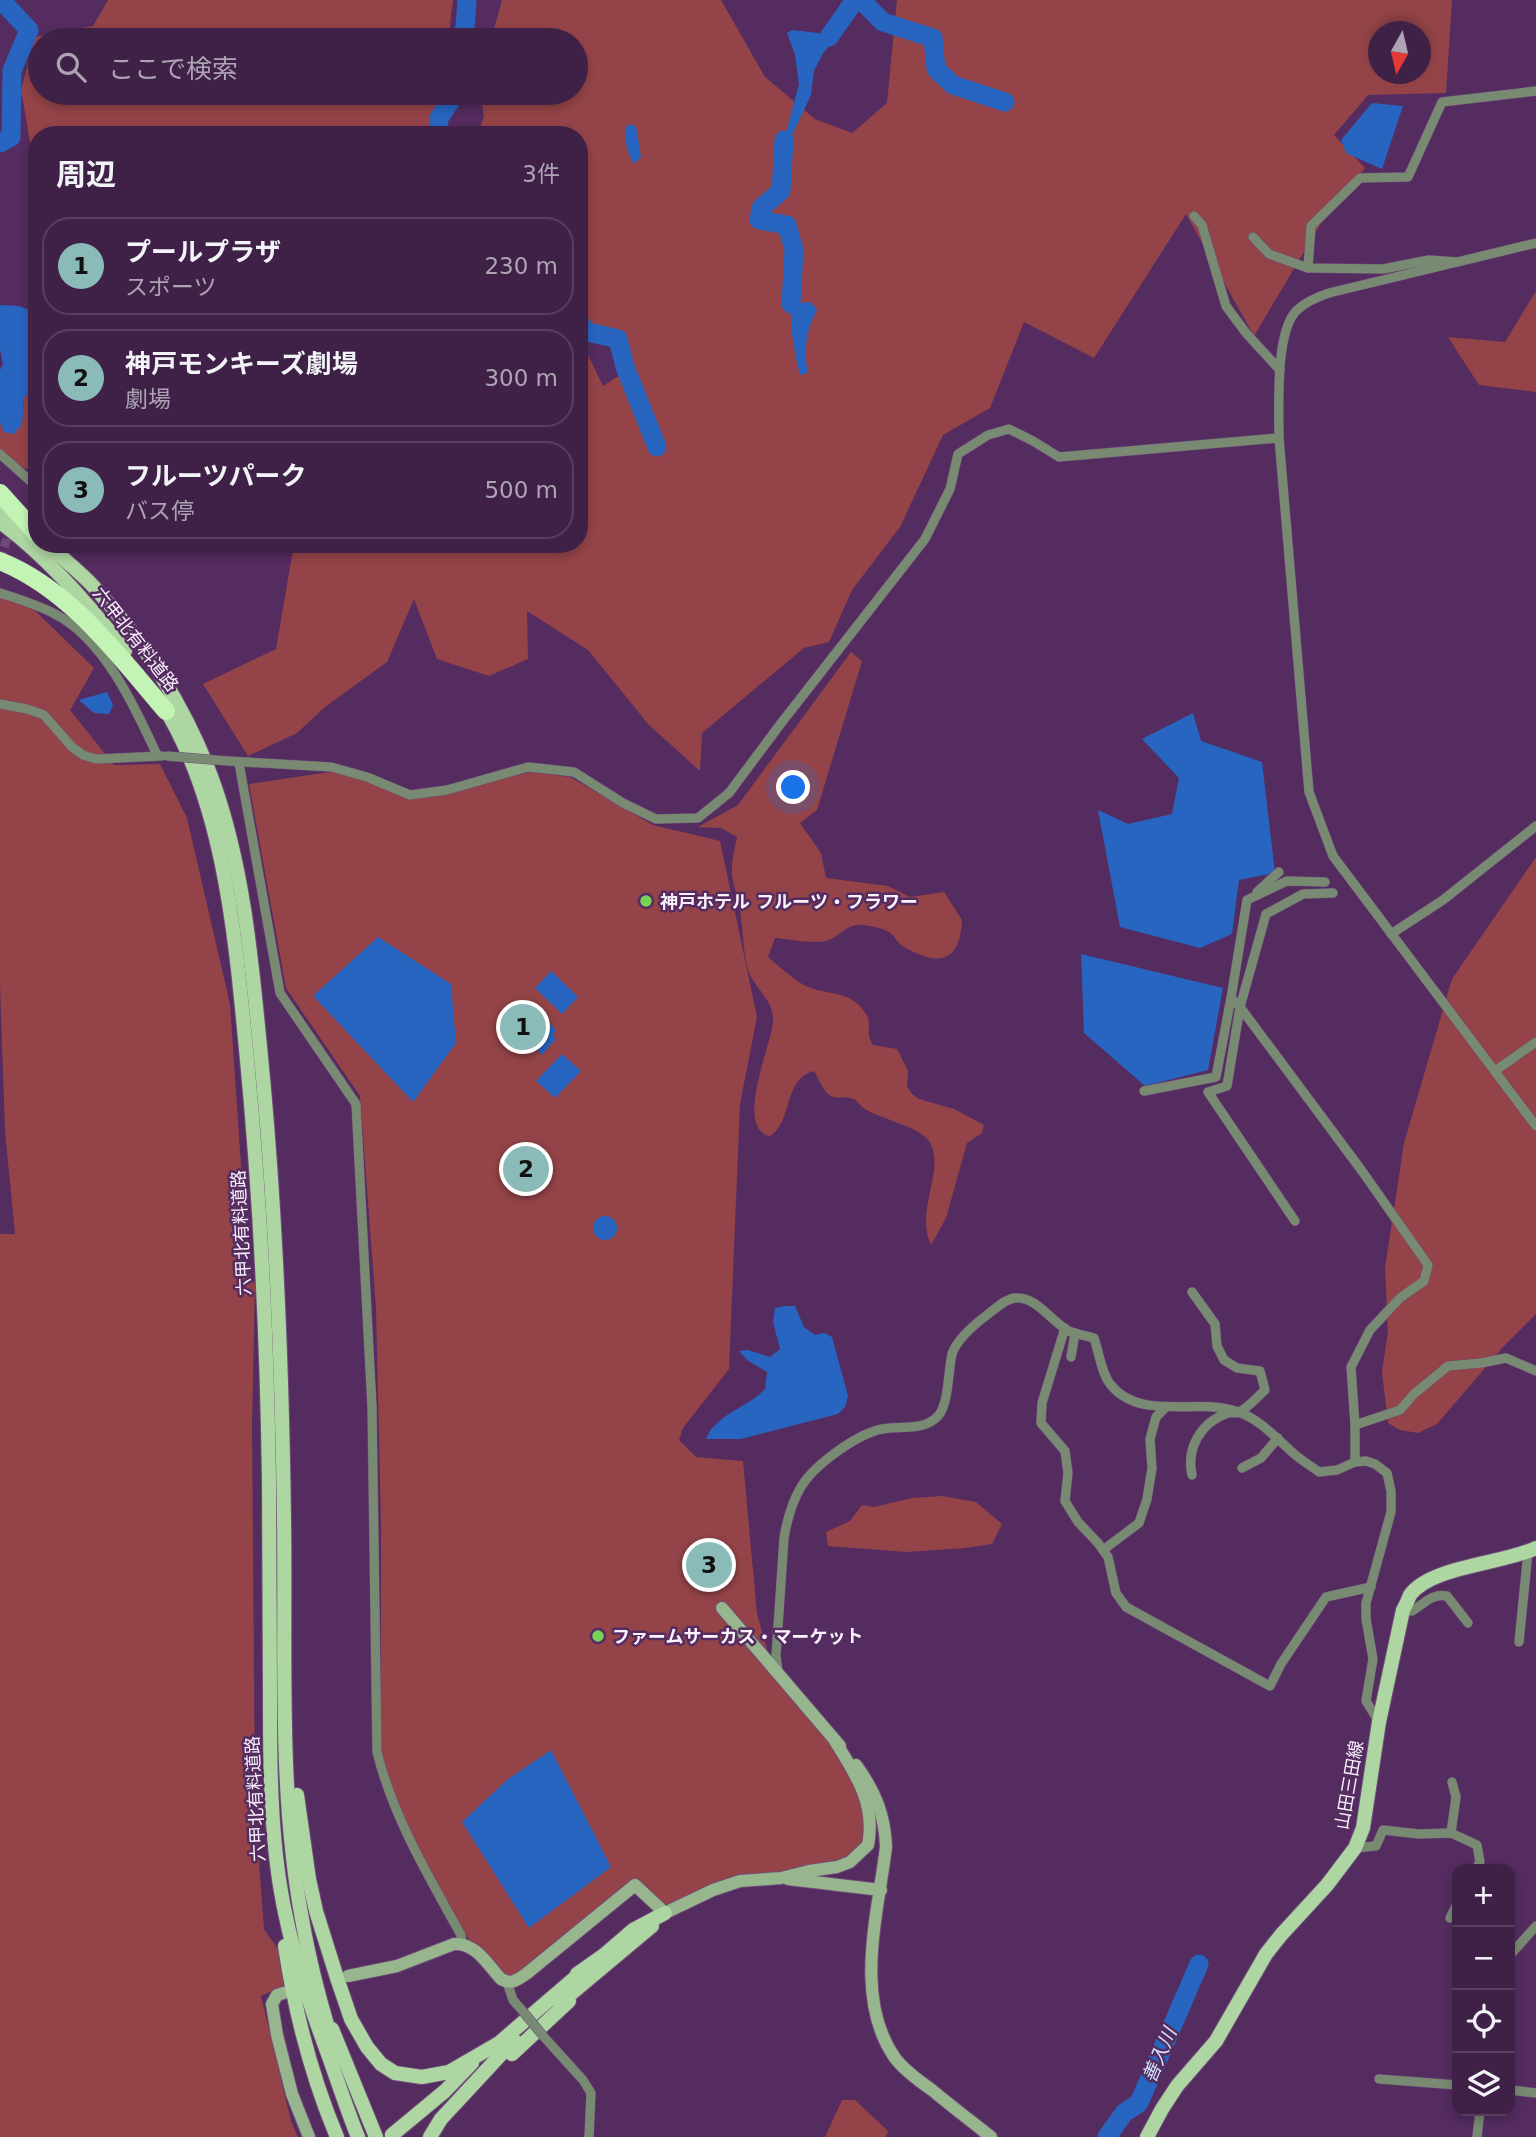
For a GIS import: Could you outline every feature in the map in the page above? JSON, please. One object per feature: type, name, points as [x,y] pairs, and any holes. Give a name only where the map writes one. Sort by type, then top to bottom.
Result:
[{"type":"highway","points":[[0,493],[28,525]]},
{"type":"highway","points":[[0,561],[58,595],[102,636],[166,711]]},
{"type":"main road","points":[[0,509],[28,529]]},
{"type":"main road","name":"六甲北有料道路","points":[[0,522],[28,543]]},
{"type":"main road","name":"六甲北有料道路","points":[[37,553],[114,637],[142,673],[166,711],[199,780],[215,834],[237,957],[262,1230],[267,1367],[271,1798],[276,1857],[284,1908],[358,2137]]},
{"type":"main road","name":"六甲北有料道路","points":[[57,553],[91,583],[127,625],[157,667],[212,778],[229,834],[239,882],[256,1012],[274,1215],[282,1381],[285,1690],[294,1866],[326,2076],[350,2137]]},
{"type":"main road","name":"山田三田線","points":[[1147,2137],[1161,2109],[1177,2086],[1216,2041],[1266,1954],[1327,1885],[1355,1848],[1363,1828],[1379,1722],[1404,1610],[1410,1595],[1430,1580],[1532,1550]]},
{"type":"main road","points":[[285,1690],[309,1879],[328,1954],[351,2019],[367,2047],[381,2064],[395,2073],[422,2077],[449,2072],[480,2054]]},
{"type":"main road","points":[[284,1908],[285,1944],[295,2008],[315,2080],[337,2137]]},
{"type":"main road","points":[[391,2136],[445,2091],[494,2037],[543,1995],[588,1973],[640,1938],[665,1913]]},
{"type":"main road","points":[[391,2136],[511,2055],[555,2015],[588,1973]]},
{"type":"main road","name":"六甲北有料道路","points":[[317,2009],[391,2136]]},
{"type":"main road","name":"六甲北有料道路","points":[[317,2009],[367,2137]]},
{"type":"main road","points":[[430,2137],[441,2119],[485,2071]]},
{"type":"street","points":[[1308,268],[1311,226],[1360,178],[1408,177],[1442,102],[1536,91]]},
{"type":"street","points":[[1195,216],[1202,225],[1226,306],[1246,333],[1280,370]]},
{"type":"street","points":[[1254,237],[1269,254],[1308,268],[1383,269],[1429,260],[1458,262]]},
{"type":"street","points":[[1536,243],[1329,293],[1310,300],[1296,312],[1286,327],[1280,370],[1279,438],[1309,792],[1333,856],[1536,1126]]},
{"type":"street","points":[[0,704],[44,715],[83,755],[96,759],[157,755],[239,763],[331,767],[367,777],[410,795],[447,790],[528,767],[575,772],[623,803],[656,819],[698,818],[729,793],[798,700],[925,539],[950,489],[958,454],[988,435],[1009,429],[1059,457],[1279,438]]},
{"type":"street","points":[[0,454],[28,479]]},
{"type":"street","points":[[0,593],[55,614],[85,634],[117,678],[157,755]]},
{"type":"street","points":[[239,763],[280,993],[356,1104],[372,1407],[377,1752],[384,1783],[425,1870],[461,1935],[461,1943]]},
{"type":"street","points":[[1391,934],[1443,900],[1536,826]]},
{"type":"street","points":[[1144,1091],[1216,1077],[1247,900],[1279,872]]},
{"type":"street","points":[[1247,900],[1287,881],[1325,882]]},
{"type":"street","points":[[1295,1221],[1208,1092],[1227,1086],[1240,1007],[1266,914],[1303,894],[1333,893]]},
{"type":"street","points":[[1231,998],[1362,1171],[1428,1265],[1424,1281],[1400,1298],[1370,1330],[1351,1367],[1355,1462]]},
{"type":"street","points":[[1495,1071],[1536,1042]]},
{"type":"street","points":[[1192,1292],[1215,1324],[1217,1346],[1224,1360],[1237,1368],[1260,1371],[1265,1390],[1238,1412],[1227,1413],[1204,1428],[1194,1442],[1189,1464],[1192,1475]]},
{"type":"street","points":[[779,1675],[776,1656],[784,1538],[788,1518],[801,1487],[827,1461],[862,1437],[882,1429],[925,1425],[937,1417],[943,1409],[953,1351],[963,1337],[999,1306],[1013,1298],[1036,1305],[1075,1333],[1094,1338],[1110,1384],[1125,1397],[1165,1408],[1198,1405],[1238,1412],[1248,1416],[1320,1472],[1366,1461],[1387,1474],[1391,1512],[1366,1603],[1373,1659],[1366,1701],[1379,1722]]},
{"type":"street","points":[[1065,1328],[1042,1403],[1041,1423],[1065,1451],[1068,1474],[1065,1501],[1078,1522],[1108,1557],[1116,1593],[1126,1607],[1270,1686],[1281,1664],[1326,1597],[1371,1587]]},
{"type":"street","points":[[1071,1357],[1075,1333]]},
{"type":"street","points":[[1355,1425],[1400,1410],[1448,1366],[1506,1358],[1536,1371]]},
{"type":"street","points":[[1103,1550],[1139,1523],[1147,1499],[1152,1468],[1150,1439],[1156,1418],[1165,1408]]},
{"type":"street","points":[[1242,1468],[1261,1458],[1278,1438]]},
{"type":"street","points":[[1519,1642],[1532,1550]]},
{"type":"street","points":[[1404,1610],[1412,1611],[1440,1594],[1447,1596],[1468,1623]]},
{"type":"street","points":[[722,1608],[869,1782],[882,1813],[886,1847],[871,1963],[874,2009],[896,2058],[912,2075],[991,2137]]},
{"type":"street","points":[[348,1976],[397,1966],[461,1943],[471,1946],[501,1979],[514,1982],[635,1885],[665,1913],[713,1890],[740,1881],[781,1878],[850,1862],[868,1845],[871,1824],[869,1804],[835,1741]]},
{"type":"street","points":[[1451,1833],[1456,1797],[1452,1782]]},
{"type":"street","points":[[1355,1848],[1377,1846],[1383,1830],[1419,1834],[1451,1833],[1477,1846],[1479,1864]]},
{"type":"street","points":[[781,1878],[881,1889]]},
{"type":"street","points":[[1450,1918],[1452,1914]]},
{"type":"street","points":[[1515,1949],[1536,1926]]},
{"type":"street","points":[[507,1982],[513,2000],[583,2080],[591,2093],[589,2137]]},
{"type":"street","points":[[290,1991],[277,1996],[272,2004],[292,2094],[309,2137]]},
{"type":"street","points":[[1379,2079],[1452,2085]]},
{"type":"street","points":[[1515,2091],[1536,2094]]},
{"type":"street","points":[[1477,2137],[1479,2116]]},
{"type":"shaded area","points":[[108,0],[453,0],[450,28],[82,28],[93,26]]},
{"type":"shaded area","points":[[502,0],[721,0],[765,77],[815,119],[852,133],[887,103],[897,0],[1452,0],[1446,93],[1368,95],[1334,135],[1365,168],[1320,225],[1254,336],[1186,214],[1094,358],[1024,322],[990,408],[943,435],[900,527],[852,590],[829,642],[804,648],[702,733],[700,771],[649,725],[588,650],[527,611],[528,659],[489,676],[437,659],[414,599],[387,662],[325,707],[297,733],[248,756],[203,684],[276,649],[292,553],[588,553],[588,355],[603,386],[622,374],[611,338],[588,334],[588,126],[481,126],[484,116],[482,105],[588,105],[588,28],[494,28]]},
{"type":"shaded area","points":[[28,64],[28,105],[439,105],[435,126],[28,126],[28,130],[21,90]]},
{"type":"shaded area","points":[[1536,291],[1536,392],[1479,385],[1448,337],[1505,342]]},
{"type":"shaded area","points":[[28,394],[28,470],[0,450],[0,422],[4,432],[22,424],[24,398]]},
{"type":"shaded area","points":[[0,592],[19,595],[94,668],[70,710],[114,765],[160,764],[187,818],[230,1004],[245,1224],[244,1249],[238,1255],[255,1284],[252,1425],[255,1807],[264,1929],[291,1968],[293,1982],[261,1996],[291,2121],[298,2137],[0,2137],[0,1234],[15,1234],[5,1131],[0,984]]},
{"type":"shaded area","points":[[851,652],[862,661],[817,810],[800,823],[821,853],[826,878],[888,886],[910,897],[944,892],[962,920],[960,935],[952,953],[937,958],[927,957],[904,947],[886,931],[858,925],[824,941],[775,938],[768,957],[803,985],[847,997],[860,1006],[869,1021],[869,1036],[873,1045],[897,1049],[908,1071],[907,1086],[912,1094],[919,1099],[954,1109],[984,1125],[982,1133],[967,1143],[946,1218],[931,1245],[926,1219],[934,1155],[931,1144],[919,1133],[872,1113],[854,1099],[831,1096],[814,1071],[797,1082],[777,1129],[770,1136],[760,1130],[755,1119],[757,1085],[771,1034],[773,1014],[768,1001],[751,977],[746,963],[732,874],[737,837],[721,828],[698,827],[738,805]]},
{"type":"shaded area","points":[[330,772],[365,780],[409,797],[445,793],[530,772],[570,777],[653,825],[720,841],[757,1017],[740,1104],[729,1369],[683,1428],[679,1440],[696,1457],[743,1461],[757,1614],[776,1681],[852,1768],[867,1794],[862,1842],[847,1858],[827,1865],[727,1882],[665,1913],[634,1883],[509,1980],[471,1943],[424,1862],[388,1781],[381,1749],[381,1525],[376,1308],[360,1096],[286,988],[249,784]]},
{"type":"shaded area","points":[[1536,857],[1536,1314],[1503,1347],[1437,1424],[1418,1433],[1400,1430],[1388,1423],[1382,1372],[1388,1331],[1385,1268],[1404,1143],[1452,979]]},
{"type":"shaded area","points":[[942,1496],[976,1502],[1002,1524],[992,1544],[907,1552],[828,1546],[826,1532],[850,1521],[862,1505],[874,1507],[912,1498]]},
{"type":"shaded area","points":[[842,2100],[855,2100],[888,2131],[886,2137],[825,2137]]},
{"type":"water","points":[[792,30],[818,33],[829,37],[832,43],[823,53],[814,71],[811,95],[788,144],[784,140],[799,84],[795,55],[787,33]]},
{"type":"water","points":[[1372,103],[1403,106],[1382,169],[1346,153],[1341,140]]},
{"type":"water","points":[[627,124],[636,126],[641,157],[634,164],[626,145]]},
{"type":"water","points":[[811,302],[817,310],[806,341],[808,373],[800,375],[793,340],[791,304]]},
{"type":"water","points":[[0,305],[28,310],[28,394],[24,398],[22,424],[14,434],[4,432],[0,422],[0,370],[3,364],[0,349]]},
{"type":"water","points":[[107,692],[113,705],[109,714],[94,713],[79,700]]},
{"type":"water","points":[[1193,713],[1201,741],[1262,762],[1275,873],[1239,880],[1232,934],[1200,948],[1120,927],[1098,810],[1128,824],[1172,814],[1179,778],[1142,739]]},
{"type":"water","points":[[378,937],[451,984],[456,1043],[413,1102],[313,996]]},
{"type":"water","points":[[1081,954],[1223,988],[1208,1070],[1145,1086],[1084,1033]]},
{"type":"water","points":[[551,971],[578,997],[562,1014],[535,988]]},
{"type":"water","points":[[541,1014],[556,1030],[553,1035],[556,1039],[542,1055],[532,1035]]},
{"type":"water","points":[[562,1054],[581,1071],[555,1098],[536,1081]]},
{"type":"water","points":[[605,1216],[614,1219],[617,1228],[614,1237],[605,1240],[596,1237],[593,1228],[596,1219]]},
{"type":"water","points":[[795,1306],[804,1327],[815,1335],[824,1333],[832,1337],[848,1396],[845,1407],[838,1414],[741,1439],[706,1439],[711,1429],[724,1417],[765,1389],[767,1372],[747,1360],[739,1351],[748,1350],[770,1357],[780,1349],[773,1322],[775,1308]]},
{"type":"water","points":[[551,1750],[611,1867],[529,1928],[462,1822],[508,1779]]},
{"type":"waterway","points":[[1,0],[28,29]]},
{"type":"waterway","points":[[465,28],[467,0]]},
{"type":"waterway","points":[[829,37],[855,0]]},
{"type":"waterway","points":[[861,0],[883,22],[933,38],[936,69],[953,85],[1005,102]]},
{"type":"waterway","points":[[0,143],[11,137],[12,71],[28,32]]},
{"type":"waterway","points":[[439,126],[439,118],[448,105]]},
{"type":"waterway","points":[[784,140],[781,191],[761,208],[759,220],[787,225],[794,250],[791,304]]},
{"type":"waterway","points":[[588,332],[618,339],[625,367],[657,447]]},
{"type":"waterway","name":"善入川","points":[[1107,2137],[1124,2113],[1139,2103],[1199,1964]]},
{"type":"tunnel","points":[[0,560],[7,538],[14,530]]},
{"type":"place","name":"神戸ホテル フルーツ・フラワー","points":[[646,901]]},
{"type":"place","name":"プールプラザ","points":[[523,1027]]},
{"type":"place","name":"神戸モンキーズ劇場","points":[[526,1169]]},
{"type":"place","name":"フルーツパーク","points":[[709,1565]]},
{"type":"place","name":"ファームサーカス・マーケット","points":[[598,1636]]}]
